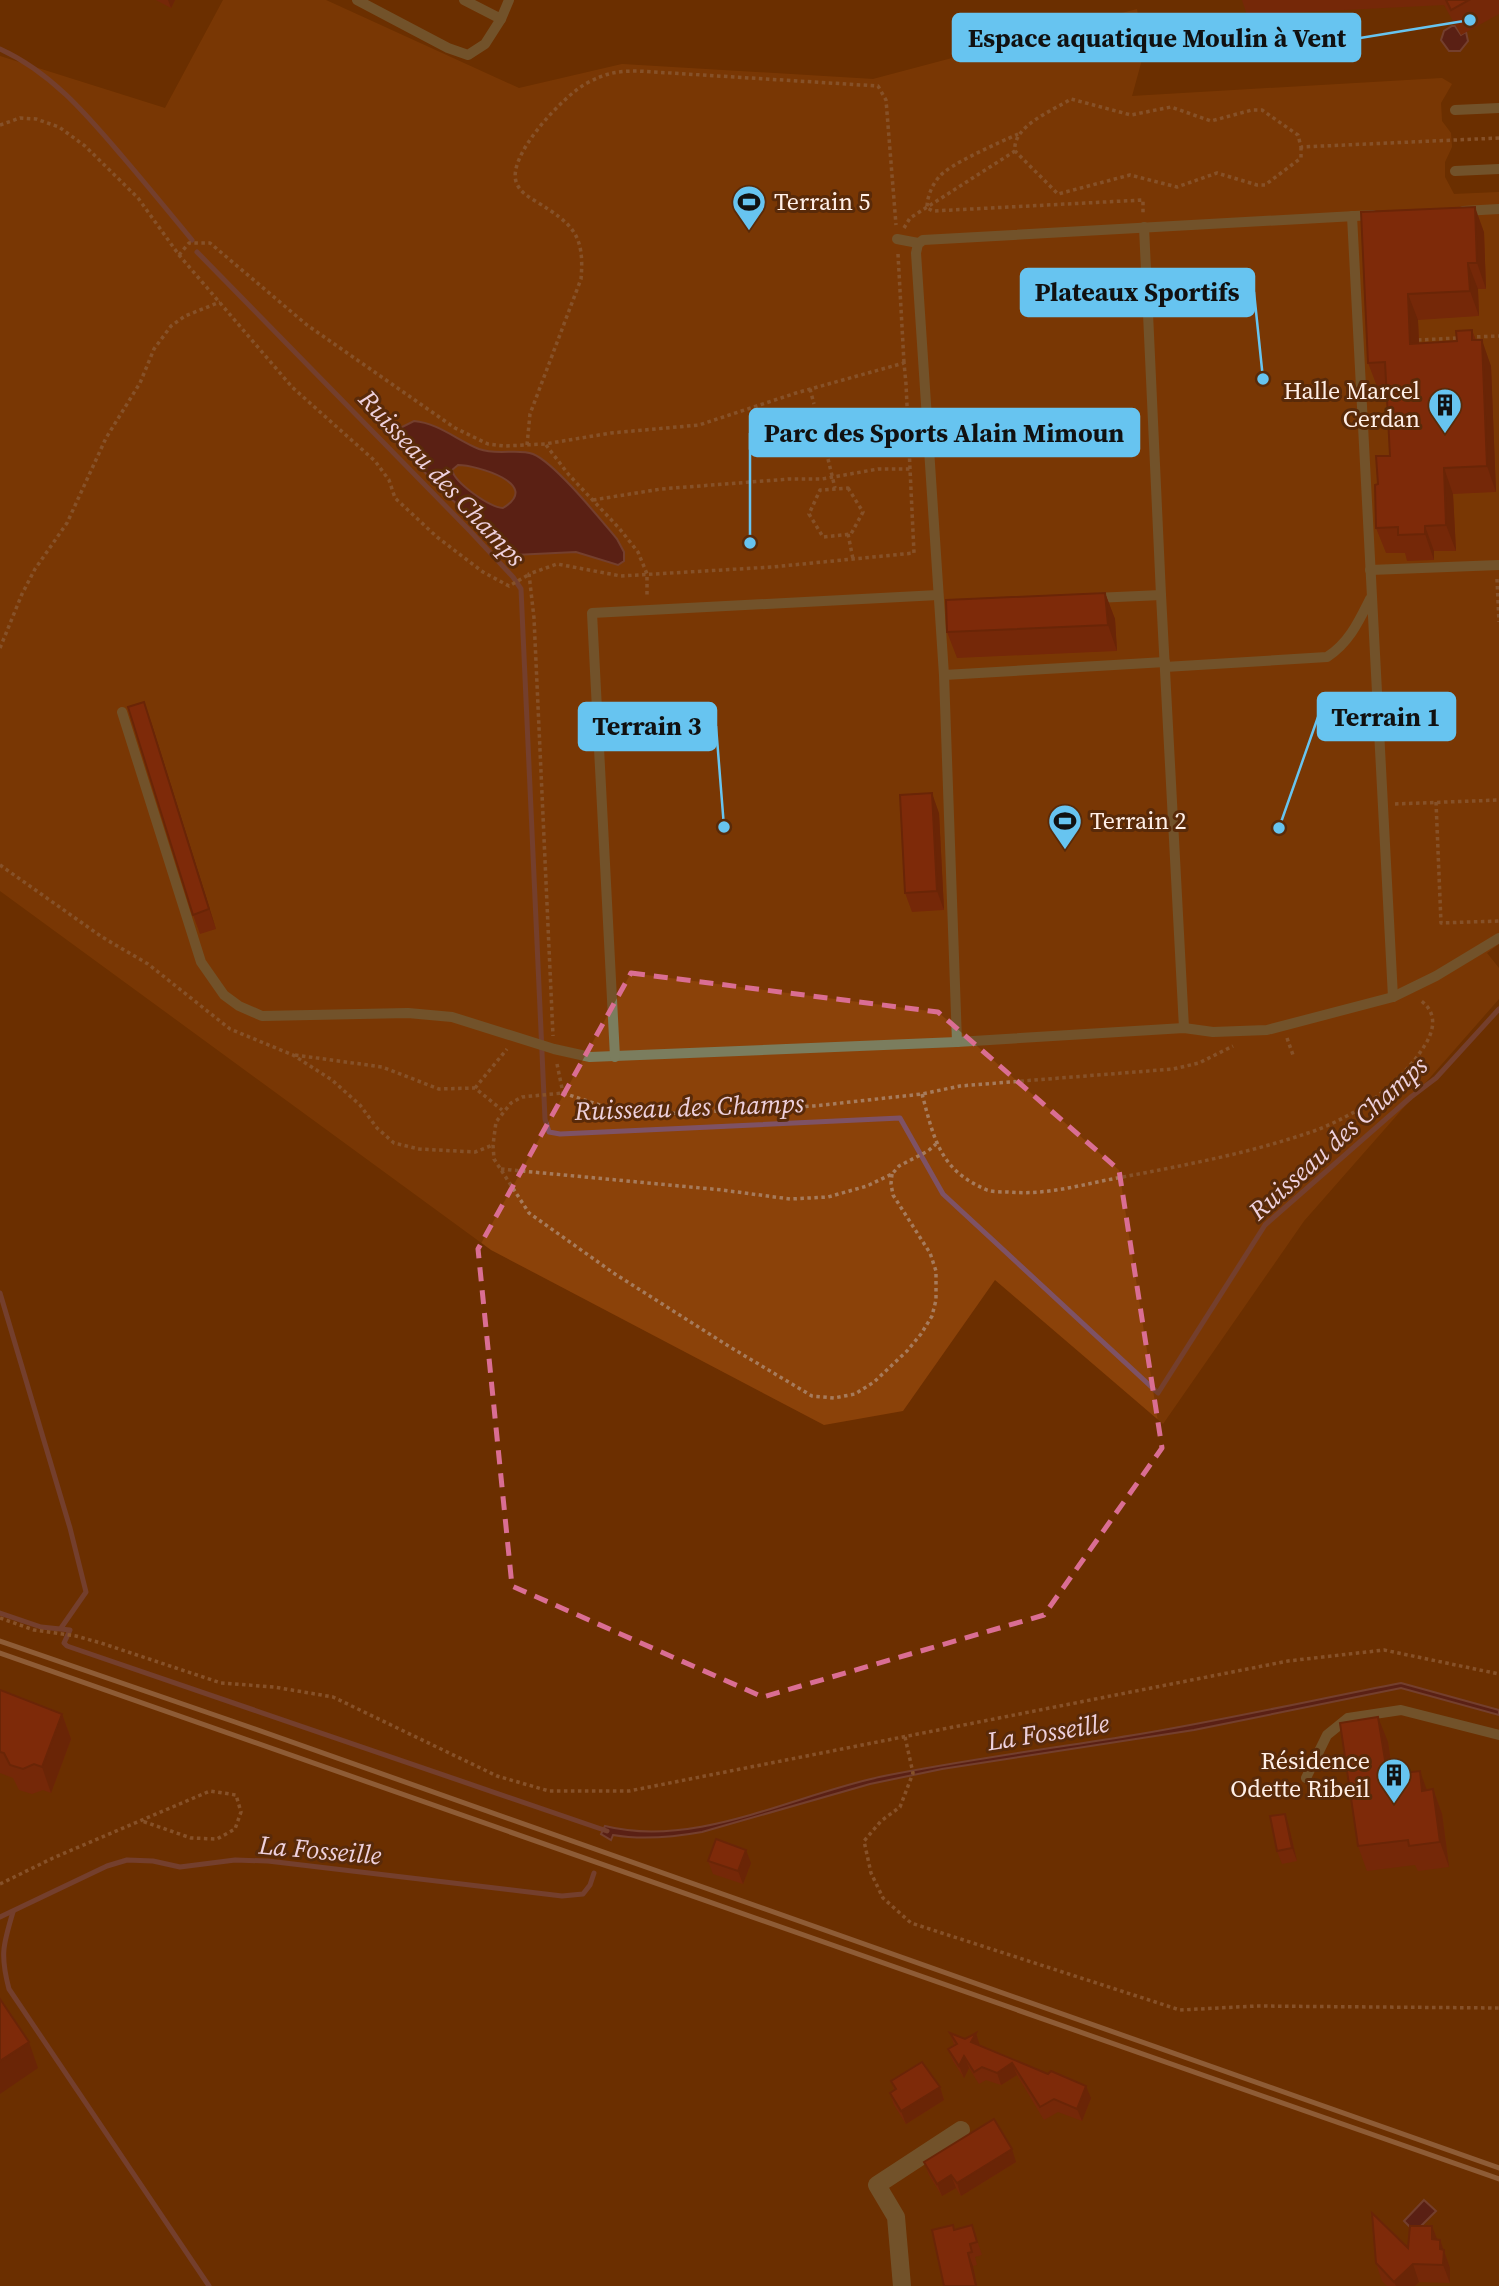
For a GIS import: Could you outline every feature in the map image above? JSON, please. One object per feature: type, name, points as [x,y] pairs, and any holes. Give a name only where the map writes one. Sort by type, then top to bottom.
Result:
[{"type":"street","points":[[902,2286],[896,2217],[877,2185],[961,2130]]},
{"type":"lane","points":[[357,0],[448,48],[468,55],[485,44],[509,0]]},
{"type":"lane","points":[[464,0],[501,19]]},
{"type":"lane","points":[[1455,110],[1499,108]]},
{"type":"lane","points":[[1455,171],[1499,169]]},
{"type":"lane","points":[[1445,212],[1499,209]]},
{"type":"lane","points":[[897,239],[918,243],[923,240],[1390,214]]},
{"type":"lane","points":[[1352,216],[1393,997]]},
{"type":"lane","points":[[1144,227],[1184,1028]]},
{"type":"lane","points":[[918,243],[916,253],[944,675],[957,1042]]},
{"type":"lane","points":[[1370,570],[1498,565]]},
{"type":"lane","points":[[1077,599],[1161,595]]},
{"type":"lane","points":[[944,675],[1327,657],[1339,649],[1348,638],[1371,596]]},
{"type":"lane","points":[[615,1057],[592,613],[938,600],[953,605]]},
{"type":"lane","points":[[122,712],[201,962],[224,995],[239,1006],[262,1016],[408,1013],[452,1017],[551,1048],[590,1057],[957,1042],[1184,1028],[1213,1032],[1267,1030],[1393,997],[1436,976],[1499,938]]},
{"type":"lane","points":[[1306,1778],[1327,1735],[1348,1718],[1401,1710],[1499,1735]]},
{"type":"path","points":[[0,125],[20,118],[36,119],[59,127],[76,139],[138,198],[179,256],[292,387],[376,461],[389,480],[395,498],[437,537],[482,572],[509,586],[529,574],[557,564],[621,576],[914,553],[897,239],[886,100],[878,86],[617,71],[585,84],[562,102],[544,121],[517,161],[514,174],[517,186],[524,194],[566,221],[579,240],[583,259],[581,279],[530,414],[527,445]]},
{"type":"path","points":[[1071,99],[1131,115],[1171,107],[1211,121],[1252,110],[1262,110],[1298,135],[1301,147],[1301,158],[1265,185],[1256,185],[1217,173],[1177,187],[1130,175],[1058,194],[1014,151],[1014,142],[1020,130],[1071,99]]},
{"type":"path","points":[[927,208],[929,193],[939,176],[1019,133]]},
{"type":"path","points":[[1301,147],[1499,138]]},
{"type":"path","points":[[897,239],[910,218],[1014,151]]},
{"type":"path","points":[[927,208],[933,211],[1143,200],[1143,206]]},
{"type":"path","points":[[179,256],[189,243],[210,243],[307,325],[454,428],[488,444],[545,444],[611,433],[698,425],[810,389],[904,363]]},
{"type":"path","points":[[0,648],[22,594],[35,569],[67,523],[106,438],[140,383],[154,349],[171,326],[185,316],[220,302]]},
{"type":"path","points":[[1419,340],[1499,335]]},
{"type":"path","points":[[810,389],[814,404]]},
{"type":"path","points":[[545,444],[638,552],[647,574],[647,610]]},
{"type":"path","points":[[828,459],[835,489]]},
{"type":"path","points":[[593,500],[661,489],[832,477],[878,469],[910,469]]},
{"type":"path","points":[[848,488],[863,512],[851,534],[848,534],[823,537],[809,514],[820,490],[848,488]]},
{"type":"path","points":[[848,534],[853,559]]},
{"type":"path","points":[[1498,565],[1499,622]]},
{"type":"path","points":[[529,574],[534,618],[551,1048],[563,1093]]},
{"type":"path","points":[[1382,804],[1499,800]]},
{"type":"path","points":[[1436,802],[1441,923],[1499,921]]},
{"type":"path","points":[[0,865],[102,937],[148,964],[230,1030],[293,1055],[332,1080],[360,1105],[377,1128],[394,1143],[419,1149],[475,1152],[493,1145]]},
{"type":"path","points":[[922,1094],[936,1144],[947,1162],[964,1177],[988,1191],[1032,1194],[1209,1161],[1311,1132],[1356,1111],[1386,1089],[1414,1062],[1432,1035],[1434,1020],[1427,1006],[1416,997],[1393,997]]},
{"type":"path","points":[[892,1174],[893,1195],[930,1253],[936,1271],[936,1300],[932,1316],[907,1350],[874,1382],[855,1394],[834,1398],[812,1396],[730,1347],[615,1274],[529,1213],[495,1159],[493,1145],[496,1122],[502,1111],[511,1102],[522,1097],[563,1093],[641,1115],[814,1106],[922,1094],[960,1086],[1173,1069],[1199,1063],[1267,1030]]},
{"type":"path","points":[[475,1088],[518,1037]]},
{"type":"path","points":[[293,1055],[382,1066],[439,1089],[475,1088],[502,1111]]},
{"type":"path","points":[[501,1169],[790,1199],[828,1197],[867,1186],[892,1174],[899,1166],[936,1144]]},
{"type":"path","points":[[0,1618],[34,1630],[76,1636],[221,1683],[274,1687],[333,1697],[497,1776],[549,1791],[629,1791],[1288,1661],[1384,1650],[1499,1675]]},
{"type":"path","points":[[905,1737],[913,1773],[900,1807],[881,1821],[864,1841],[871,1873],[883,1898],[911,1923],[1180,2010],[1256,2007],[1499,2008]]},
{"type":"path","points":[[0,1884],[54,1858],[210,1791],[236,1795],[241,1812],[234,1829],[217,1839],[191,1838],[142,1821]]},
{"type":"highlighted area","points":[[631,973],[938,1012],[1119,1170],[1162,1448],[1044,1615],[763,1697],[512,1586],[478,1249]]},
{"type":"shaded area","points":[[223,0],[326,0],[519,88],[622,64],[873,79],[1137,9],[1144,52],[1132,96],[1442,78],[1452,84],[1441,103],[1442,121],[1451,133],[1452,147],[1445,162],[1445,177],[1454,194],[1499,192],[1499,944],[1487,953],[1499,968],[1499,999],[1304,1221],[1163,1424],[995,1280],[903,1411],[824,1425],[491,1250],[0,891],[0,56],[165,108]]},
{"type":"water","points":[[1455,26],[1461,35],[1466,32],[1468,41],[1460,51],[1449,51],[1441,40],[1444,31]]},
{"type":"water","points":[[414,421],[423,422],[479,449],[533,454],[542,459],[565,480],[617,539],[624,552],[624,561],[618,565],[576,552],[514,555],[449,497],[396,443],[392,438],[396,430]],"holes":[[[458,465],[502,477],[515,491],[513,499],[503,508],[473,494],[452,470]]]},
{"type":"water","points":[[1401,1683],[1499,1710],[1499,1715],[1401,1688],[1194,1730],[942,1769],[870,1784],[702,1832],[658,1837],[613,1835],[611,1840],[601,1834],[605,1826],[639,1831],[710,1825],[884,1776],[1173,1728]]},
{"type":"water","points":[[1424,2200],[1436,2211],[1415,2232],[1404,2221]]},
{"type":"building","points":[[1446,0],[1469,0],[1451,10]]},
{"type":"building","name":"Halle Marcel Cerdan","points":[[1475,207],[1477,263],[1468,263],[1470,291],[1408,294],[1410,344],[1457,341],[1456,331],[1472,330],[1472,340],[1482,340],[1487,466],[1444,468],[1446,525],[1425,526],[1425,534],[1398,535],[1398,527],[1376,528],[1376,456],[1390,456],[1385,362],[1368,363],[1361,212]]},
{"type":"building","points":[[1105,593],[1108,625],[947,632],[946,600]]},
{"type":"building","points":[[144,702],[209,909],[193,915],[128,707]]},
{"type":"building","points":[[932,793],[937,891],[905,893],[900,795]]},
{"type":"building","points":[[0,1690],[62,1714],[42,1767],[34,1764],[23,1769],[10,1765],[4,1753],[0,1752]]},
{"type":"building","name":"Résidence Odette Ribeil","points":[[1378,1717],[1386,1766],[1394,1764],[1395,1774],[1420,1771],[1422,1791],[1433,1789],[1440,1842],[1409,1846],[1408,1840],[1358,1846],[1340,1723]]},
{"type":"building","points":[[1285,1814],[1292,1848],[1277,1851],[1270,1816]]},
{"type":"building","points":[[716,1839],[746,1850],[738,1871],[708,1861]]},
{"type":"building","points":[[0,1999],[29,2042],[0,2061]]},
{"type":"building","points":[[950,2033],[965,2039],[976,2033],[971,2042],[1048,2074],[1051,2071],[1086,2086],[1077,2109],[1054,2099],[1040,2107],[1012,2063],[997,2073],[982,2067],[974,2072],[964,2056],[959,2066],[948,2049],[957,2044]]},
{"type":"building","points":[[922,2062],[940,2087],[901,2111],[890,2093],[896,2089],[891,2081]]},
{"type":"building","points":[[994,2119],[1012,2149],[957,2183],[951,2175],[937,2184],[924,2162]]},
{"type":"building","points":[[1372,2213],[1408,2248],[1410,2226],[1432,2226],[1432,2239],[1440,2240],[1440,2249],[1444,2250],[1443,2265],[1413,2264],[1394,2282],[1376,2263]]},
{"type":"building","points":[[953,2225],[954,2230],[972,2225],[977,2242],[970,2244],[972,2252],[968,2253],[976,2286],[944,2286],[932,2230]]},
{"type":"waterway","name":"Ruisseau des Champs","points":[[0,49],[36,70],[67,96],[109,141],[192,240]]},
{"type":"waterway","name":"Ruisseau des Champs","points":[[197,252],[470,531],[521,589],[545,1119],[549,1132],[560,1134],[900,1118],[943,1194],[1158,1393],[1265,1225],[1436,1078],[1499,1009]]},
{"type":"waterway","points":[[0,1293],[70,1528],[86,1592],[61,1628]]},
{"type":"waterway","points":[[0,1613],[41,1627],[70,1630],[64,1643],[67,1646],[607,1831]]},
{"type":"waterway","name":"La Fosseille","points":[[0,1917],[107,1866],[127,1860],[153,1861],[180,1867],[235,1860],[268,1861],[562,1896],[583,1894],[594,1873]]},
{"type":"waterway","points":[[13,1912],[4,1950],[4,1967],[9,1989],[209,2286]]},
{"type":"railway","points":[[0,1641],[1499,2168]]},
{"type":"railway","points":[[0,1653],[1499,2179]]},
{"type":"place","name":"Espace aquatique Moulin à Vent","points":[[1470,20]]},
{"type":"place","name":"Terrain 5","points":[[749,232]]},
{"type":"place","name":"Plateaux Sportifs","points":[[1263,379]]},
{"type":"place","name":"Halle Marcel Cerdan","points":[[1445,435]]},
{"type":"place","name":"Parc des Sports Alain Mimoun","points":[[750,543]]},
{"type":"place","name":"Terrain 3","points":[[724,827]]},
{"type":"place","name":"Terrain 1","points":[[1279,828]]},
{"type":"place","name":"Terrain 2","points":[[1065,851]]},
{"type":"place","name":"Résidence Odette Ribeil","points":[[1394,1805]]}]
